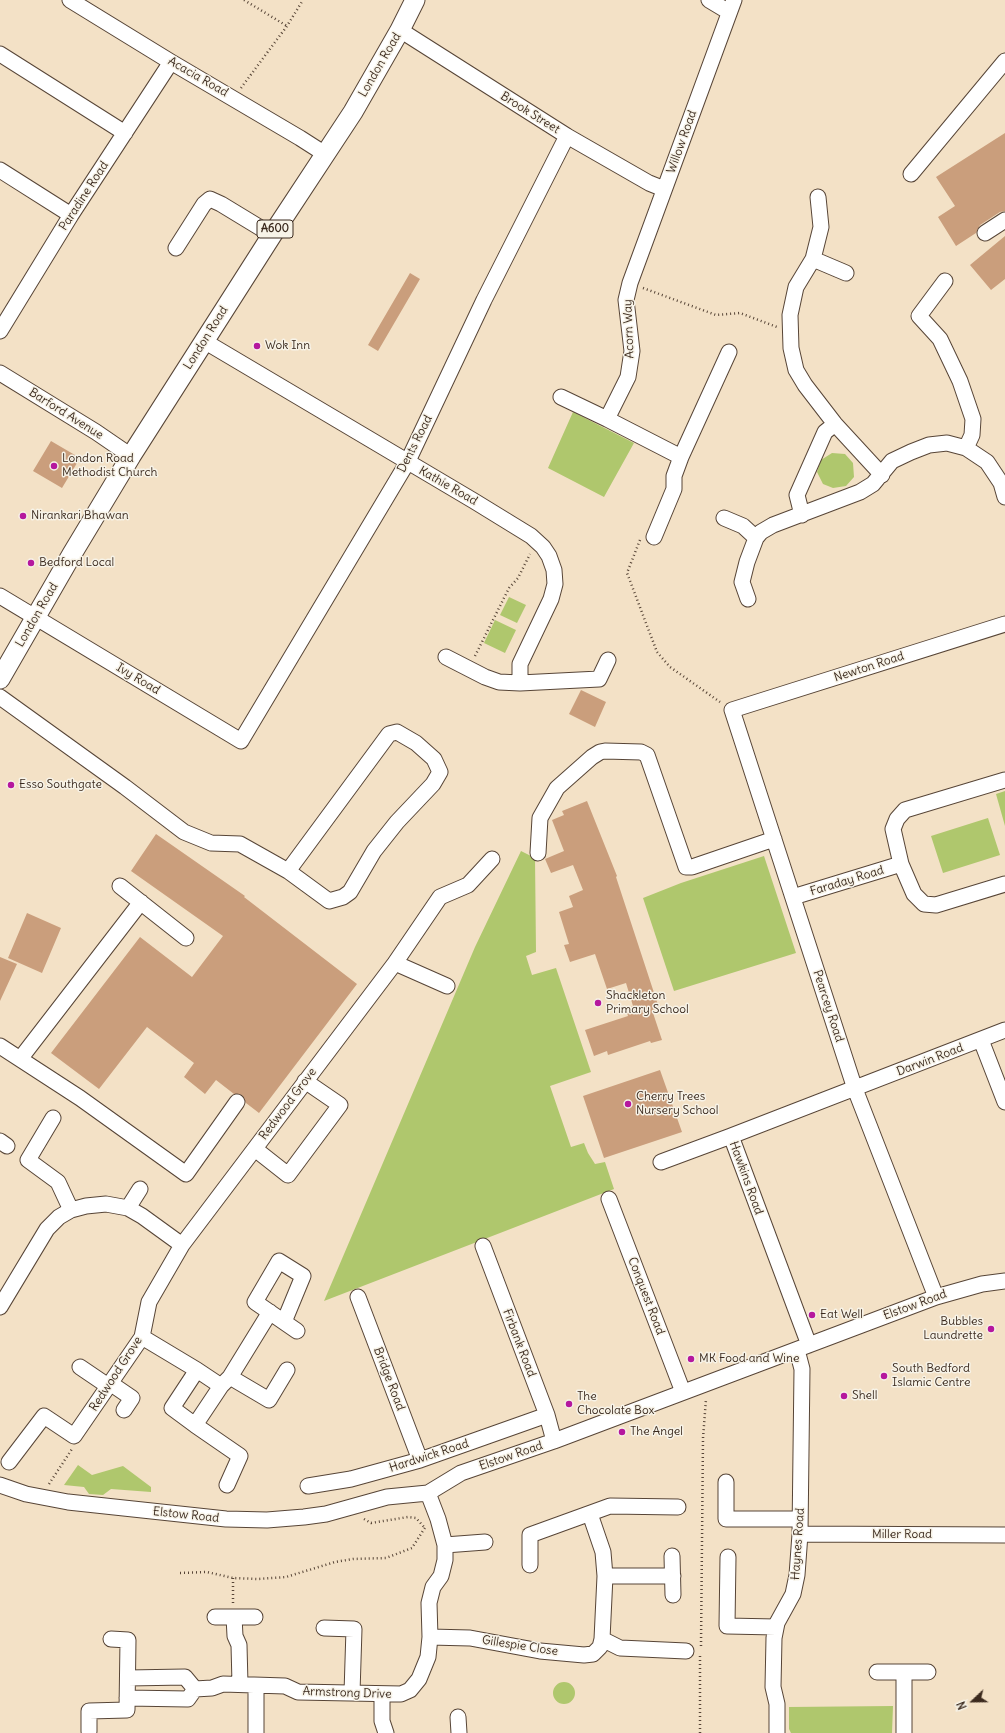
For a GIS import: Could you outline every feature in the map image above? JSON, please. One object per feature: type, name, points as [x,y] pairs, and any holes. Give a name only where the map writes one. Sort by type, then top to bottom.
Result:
[{"type":"main road","name":"London Road","points":[[0,679],[72,554],[131,456],[272,235],[353,112],[400,30],[415,0]]},
{"type":"street","name":"Acacia Road","points":[[70,0],[325,154]]},
{"type":"street","points":[[709,0],[732,6]]},
{"type":"street","name":"Willow Road","points":[[630,283],[732,6]]},
{"type":"street","name":"Brook Street","points":[[400,30],[567,136],[649,183],[664,189]]},
{"type":"street","points":[[0,54],[125,133]]},
{"type":"street","points":[[911,174],[1005,61]]},
{"type":"street","name":"Paradine Road","points":[[0,331],[71,215],[171,62]]},
{"type":"street","name":"Dents Road","points":[[241,741],[407,463],[484,300],[567,136]]},
{"type":"street","points":[[0,170],[71,215]]},
{"type":"street","points":[[818,197],[821,226],[813,259],[796,287],[790,315],[791,348],[796,370],[804,385],[835,424],[882,475]]},
{"type":"street","points":[[176,248],[204,204],[210,199],[272,235]]},
{"type":"street","points":[[985,233],[1005,220]]},
{"type":"street","points":[[813,259],[846,273]]},
{"type":"street","points":[[945,281],[919,316],[940,339],[960,381],[973,419],[972,435],[966,448]]},
{"type":"street","name":"Acorn Way","points":[[607,419],[628,377],[632,351],[626,300],[630,283]]},
{"type":"street","name":"Kathie Road","points":[[204,341],[407,463],[474,501],[531,536],[543,547],[549,556],[554,570],[555,584],[551,599],[520,664],[520,683]]},
{"type":"street","points":[[647,538],[674,489],[674,476],[681,457],[729,352]]},
{"type":"street","name":"Barford Avenue","points":[[0,373],[96,432],[131,456]]},
{"type":"street","points":[[561,397],[681,457]]},
{"type":"street","points":[[802,514],[797,495],[825,432],[835,424]]},
{"type":"street","points":[[748,599],[742,582],[747,562],[756,538],[761,532],[773,525],[860,492],[873,484],[882,475],[892,461],[929,445],[947,443],[966,448],[987,462],[1000,483],[1005,497]]},
{"type":"street","points":[[724,518],[742,526],[756,538]]},
{"type":"street","name":"Ivy Road","points":[[0,596],[241,741]]},
{"type":"street","name":"Newton Road","points":[[732,710],[1005,624]]},
{"type":"street","points":[[446,657],[485,677],[499,682],[520,683],[600,679],[608,660]]},
{"type":"street","points":[[0,697],[125,787],[184,832],[211,844],[240,844],[288,871],[329,901],[343,897],[350,892],[379,845],[397,822],[433,784],[440,772],[434,759],[416,743],[397,732],[389,734],[288,871]]},
{"type":"street","name":"Pearcey Road","points":[[732,710],[855,1089],[936,1297]]},
{"type":"street","points":[[538,854],[540,818],[557,788],[592,757],[605,751],[641,752],[647,755],[686,867],[692,867],[774,839]]},
{"type":"street","points":[[1005,780],[905,810],[897,819],[893,829],[901,864],[914,894],[924,904],[936,905],[1005,884]]},
{"type":"street","name":"Redwood Grove","points":[[74,1436],[142,1337],[149,1302],[182,1245],[395,963],[440,897],[468,885],[492,859]]},
{"type":"street","name":"Faraday Road","points":[[793,897],[901,864]]},
{"type":"street","points":[[120,886],[186,938]]},
{"type":"street","points":[[20,1060],[141,902]]},
{"type":"street","points":[[395,963],[447,986]]},
{"type":"street","name":"Darwin Road","points":[[855,1089],[1005,1030]]},
{"type":"street","points":[[981,1040],[1005,1102]]},
{"type":"street","points":[[0,1046],[80,1098],[186,1174],[237,1102]]},
{"type":"street","points":[[255,1149],[288,1175],[340,1104],[306,1081]]},
{"type":"street","name":"Hawkins Road","points":[[803,1348],[730,1136],[855,1089]]},
{"type":"street","points":[[53,1118],[28,1160],[58,1182],[71,1210]]},
{"type":"street","points":[[661,1162],[730,1136]]},
{"type":"street","points":[[128,1208],[140,1189]]},
{"type":"street","name":"Conquest Road","points":[[609,1200],[683,1392]]},
{"type":"street","points":[[0,1307],[47,1229],[59,1217],[71,1210],[86,1206],[106,1204],[128,1208],[142,1216],[182,1245]]},
{"type":"street","name":"Firbank Road","points":[[483,1246],[547,1415],[554,1441]]},
{"type":"street","points":[[284,1322],[303,1276],[279,1261],[255,1302],[297,1331]]},
{"type":"street","name":"Elstow Road","points":[[0,1485],[26,1494],[68,1502],[226,1519],[267,1520],[299,1518],[348,1508],[392,1496],[428,1493],[462,1473],[554,1441],[936,1297],[982,1284],[1005,1281]]},
{"type":"street","name":"Bridge Road","points":[[358,1297],[420,1460]]},
{"type":"street","points":[[195,1425],[225,1382],[270,1312]]},
{"type":"street","points":[[142,1337],[198,1370],[269,1400],[287,1370]]},
{"type":"street","name":"Haynes Road","points":[[777,1733],[777,1704],[773,1687],[774,1638],[777,1623],[794,1594],[800,1534],[803,1348]]},
{"type":"street","points":[[80,1368],[132,1398],[124,1410]]},
{"type":"street","points":[[198,1370],[172,1408],[240,1456],[227,1485]]},
{"type":"street","name":"Hardwick Road","points":[[308,1486],[351,1479],[420,1460],[547,1415]]},
{"type":"street","points":[[9,1462],[44,1416],[74,1436]]},
{"type":"street","points":[[726,1482],[726,1519],[800,1519]]},
{"type":"street","name":"Armstrong Drive","points":[[195,1689],[212,1688],[223,1684],[240,1684],[256,1686],[285,1686],[298,1692],[352,1694],[401,1694],[410,1690],[419,1679],[428,1657],[430,1637],[429,1603],[433,1587],[441,1576],[445,1560],[445,1545],[438,1519],[428,1493]]},
{"type":"street","points":[[530,1566],[530,1535],[610,1506],[678,1507]]},
{"type":"street","points":[[590,1514],[603,1552],[605,1576],[602,1639],[620,1648],[686,1651]]},
{"type":"street","name":"Miller Road","points":[[800,1534],[1005,1535]]},
{"type":"street","points":[[445,1545],[485,1542]]},
{"type":"street","points":[[672,1556],[673,1595]]},
{"type":"street","points":[[728,1557],[727,1626],[776,1627]]},
{"type":"street","points":[[605,1576],[673,1576]]},
{"type":"street","points":[[215,1617],[255,1617]]},
{"type":"street","points":[[234,1617],[234,1636],[239,1646],[240,1684]]},
{"type":"street","points":[[324,1628],[354,1629],[352,1694]]},
{"type":"street","name":"Gillespie Close","points":[[430,1637],[470,1638],[540,1651],[584,1655],[593,1654],[600,1647],[602,1639]]},
{"type":"street","points":[[111,1639],[128,1640],[127,1704]]},
{"type":"street","points":[[89,1731],[89,1711],[127,1704],[188,1700],[195,1689],[185,1677],[128,1672]]},
{"type":"street","points":[[877,1672],[928,1672]]},
{"type":"street","points":[[904,1672],[904,1733]]},
{"type":"street","points":[[256,1686],[256,1733]]},
{"type":"street","points":[[382,1694],[382,1721],[386,1733]]},
{"type":"street","points":[[458,1717],[459,1733]]},
{"type":"path","points":[[244,0],[287,26]]},
{"type":"path","points":[[233,98],[287,26],[303,0]]},
{"type":"path","points":[[630,283],[716,315],[740,313],[790,332]]},
{"type":"path","points":[[647,538],[627,573],[657,652],[670,667],[732,710]]},
{"type":"path","points":[[468,668],[509,588],[518,578],[536,541]]},
{"type":"path","points":[[700,1733],[703,1438],[708,1383]]},
{"type":"path","points":[[47,1486],[75,1444],[74,1436]]},
{"type":"path","points":[[348,1508],[371,1523],[408,1517],[416,1518],[424,1527]]},
{"type":"path","points":[[180,1573],[207,1572],[233,1578],[286,1578],[335,1562],[353,1559],[386,1558],[412,1548],[424,1527],[438,1519]]},
{"type":"path","points":[[233,1578],[234,1617]]},
{"type":"green space","points":[[573,412],[634,443],[604,497],[548,468]]},
{"type":"green space","points":[[832,453],[845,454],[853,463],[854,477],[846,486],[833,488],[823,484],[817,472],[821,460]]},
{"type":"green space","points":[[509,597],[526,605],[517,623],[500,615]]},
{"type":"green space","points":[[495,620],[516,630],[505,653],[484,643]]},
{"type":"green space","points":[[1005,791],[1005,826],[996,794]]},
{"type":"green space","points":[[988,818],[1000,855],[943,873],[931,836]]},
{"type":"green space","points":[[521,851],[535,858],[536,952],[526,956],[532,975],[556,968],[591,1072],[550,1086],[571,1147],[584,1143],[595,1164],[605,1162],[614,1189],[324,1301],[475,947]]},
{"type":"green space","points":[[764,856],[796,953],[674,991],[643,898],[681,883]]},
{"type":"green space","points":[[78,1465],[92,1475],[123,1466],[151,1487],[151,1492],[111,1489],[103,1495],[89,1494],[84,1487],[64,1485]]},
{"type":"green space","points":[[560,1682],[568,1682],[575,1689],[575,1697],[568,1704],[560,1704],[553,1697],[553,1689]]},
{"type":"green space","points":[[893,1706],[892,1733],[791,1733],[789,1729],[789,1707]]},
{"type":"building","points":[[1005,133],[1005,211],[1000,212],[980,225],[976,233],[956,246],[938,217],[955,206],[936,177]]},
{"type":"building","points":[[1005,236],[1005,279],[991,290],[970,265]]},
{"type":"building","points":[[410,273],[420,279],[378,351],[368,345]]},
{"type":"building","name":"London Road Methodist Church","points":[[51,441],[80,458],[62,488],[33,471]]},
{"type":"building","points":[[581,690],[606,702],[595,727],[569,714]]},
{"type":"building","points":[[587,801],[617,876],[616,877],[659,1008],[652,1010],[662,1040],[651,1043],[650,1041],[608,1055],[607,1051],[594,1056],[585,1030],[628,1016],[626,1009],[633,1006],[626,983],[607,989],[595,954],[570,962],[564,945],[569,944],[559,912],[573,907],[569,896],[583,890],[573,865],[551,873],[545,859],[564,851],[552,820],[564,815],[562,811]]},
{"type":"building","points":[[156,834],[245,896],[244,897],[357,984],[259,1113],[246,1103],[242,1095],[234,1094],[216,1080],[205,1094],[184,1077],[194,1063],[147,1027],[99,1089],[51,1053],[140,937],[192,977],[223,936],[131,871]]},
{"type":"building","points":[[27,913],[61,928],[42,973],[8,958]]},
{"type":"building","points":[[0,957],[17,964],[0,1001]]},
{"type":"building","points":[[660,1070],[682,1132],[604,1158],[583,1096]]},
{"type":"place","name":"Wok Inn","points":[[257,346]]},
{"type":"place","name":"London Road Methodist Church","points":[[54,466]]},
{"type":"place","name":"Nirankari Bhawan","points":[[23,516]]},
{"type":"place","name":"Bedford Local","points":[[31,563]]},
{"type":"place","name":"Esso Southgate","points":[[11,785]]},
{"type":"place","name":"Shackleton Primary School","points":[[598,1003]]},
{"type":"place","name":"Cherry Trees Nursery School","points":[[628,1104]]},
{"type":"place","name":"Eat Well","points":[[812,1315]]},
{"type":"place","name":"Bubbles Laundrette","points":[[991,1329]]},
{"type":"place","name":"MK Food and Wine","points":[[691,1359]]},
{"type":"place","name":"South Bedford Islamic Centre","points":[[884,1376]]},
{"type":"place","name":"Shell","points":[[844,1396]]},
{"type":"place","name":"The Chocolate Box","points":[[569,1404]]},
{"type":"place","name":"The Angel","points":[[622,1432]]}]
